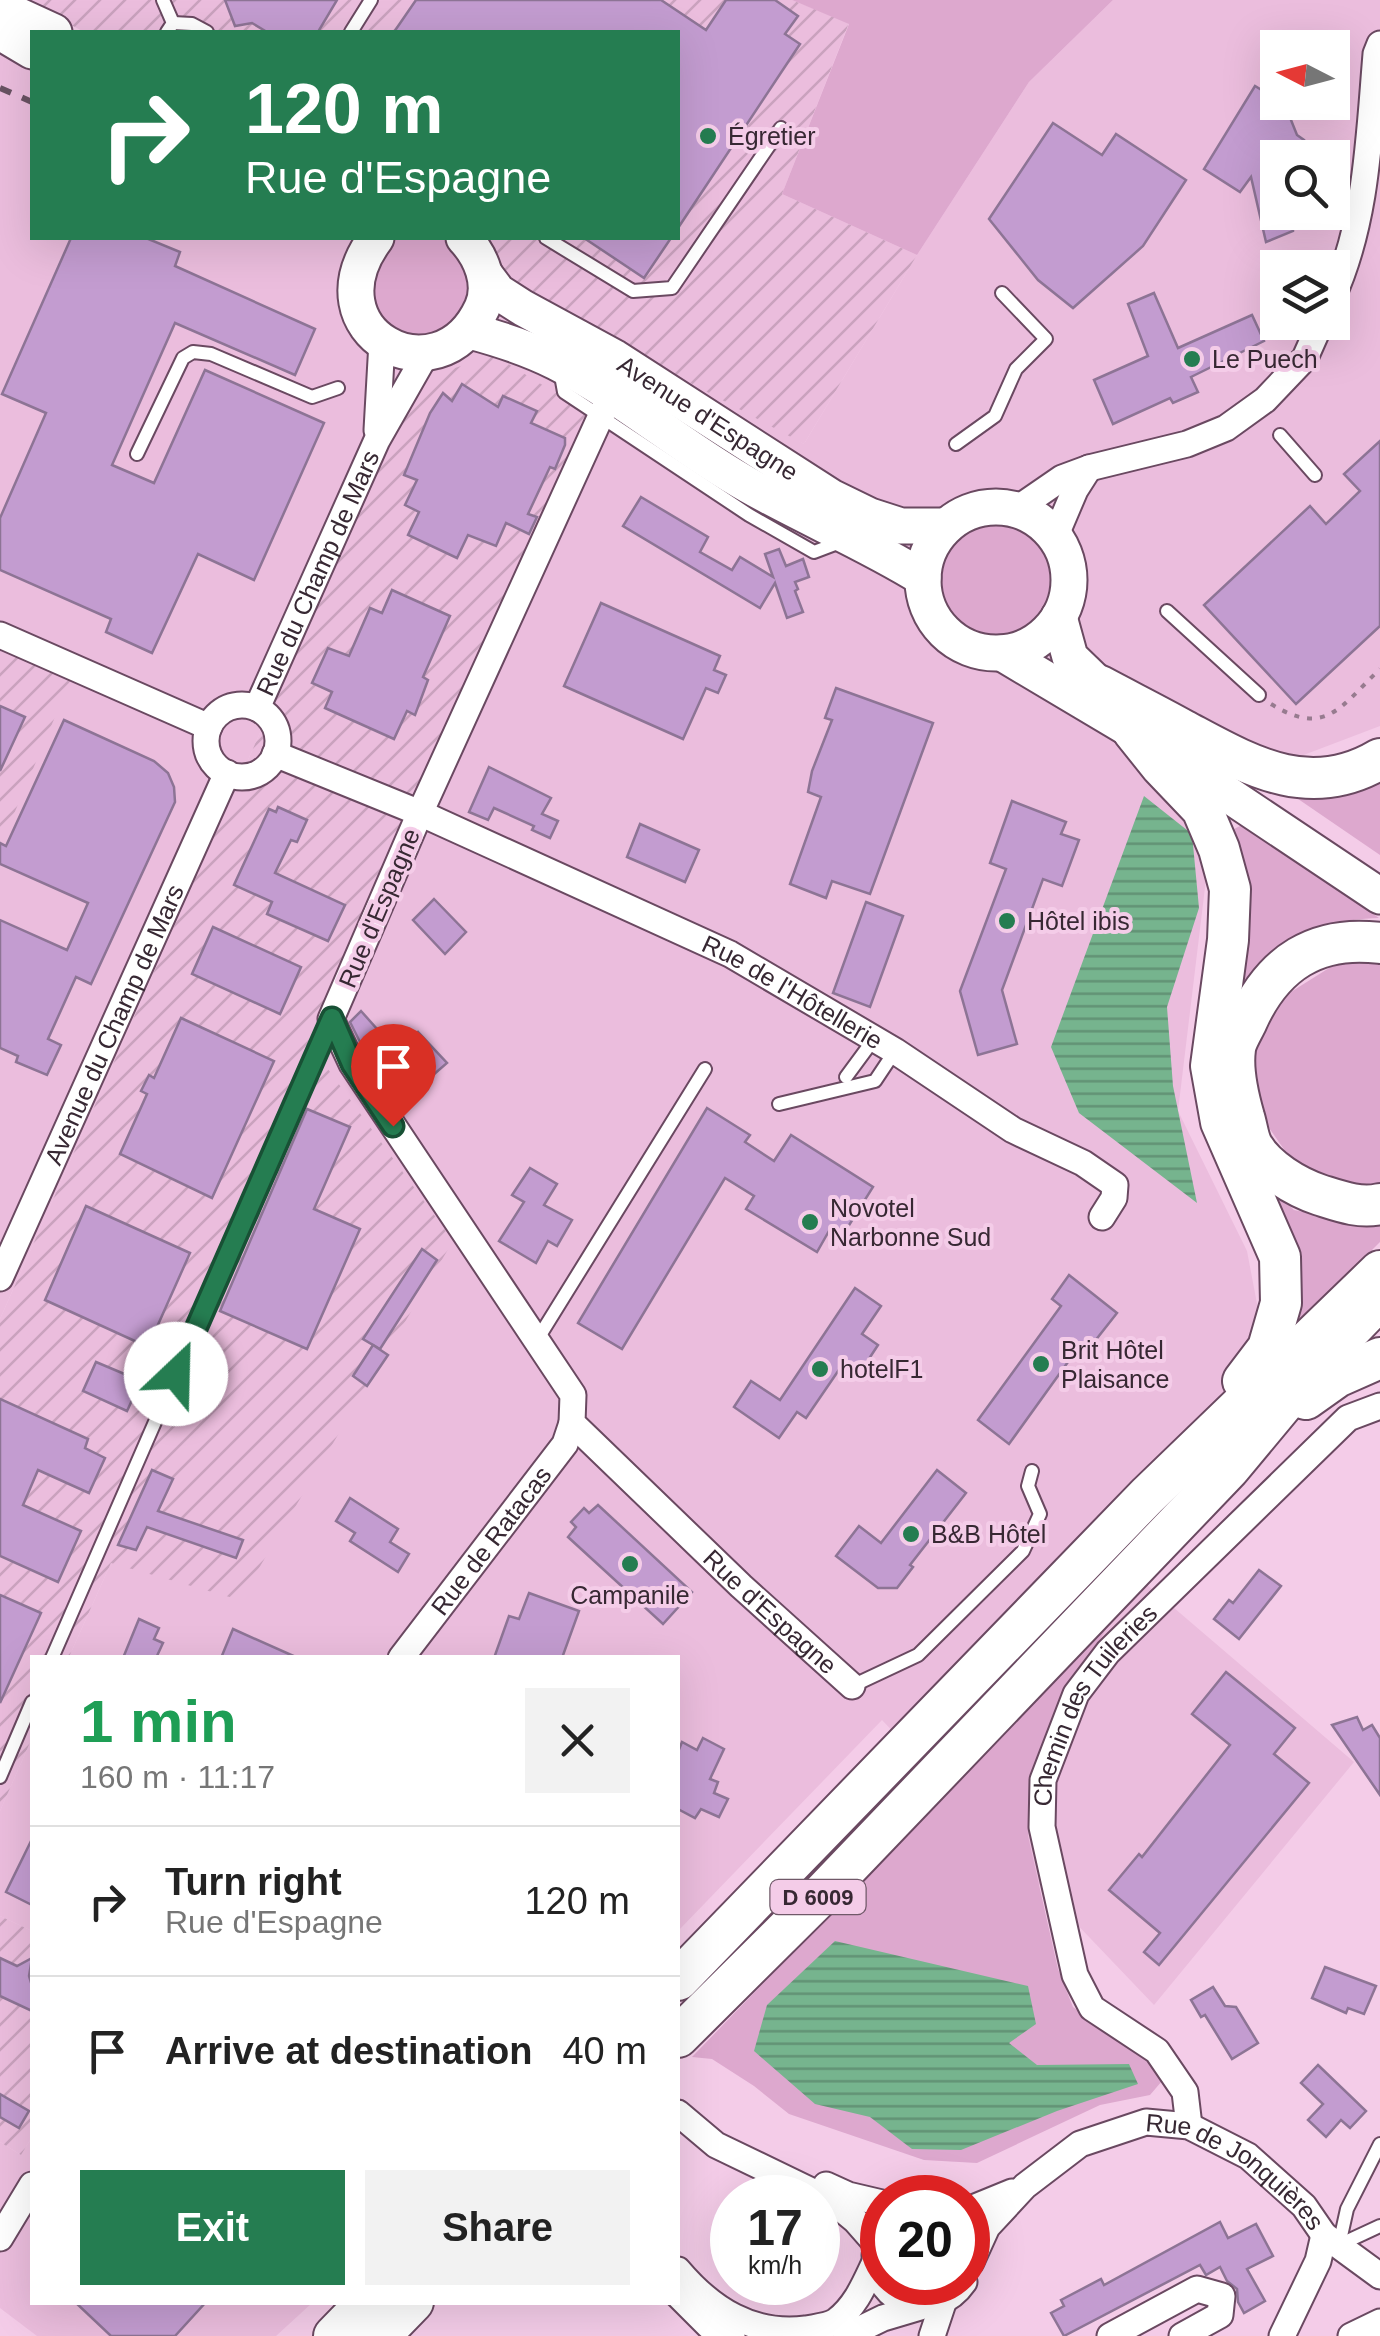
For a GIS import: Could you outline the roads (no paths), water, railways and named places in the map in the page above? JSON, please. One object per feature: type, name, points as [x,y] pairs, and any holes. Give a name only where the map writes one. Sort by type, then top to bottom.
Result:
[{"type":"main road","points":[[0,7],[50,30]]},
{"type":"main road","points":[[0,32],[30,50]]},
{"type":"main road","name":"Avenue d'Espagne","points":[[466,240],[498,292],[615,358],[831,497],[901,526],[946,526]]},
{"type":"main road","points":[[360,245],[354,285],[360,314],[382,342],[402,351],[426,354],[450,347],[470,332],[485,303],[486,276]]},
{"type":"main road","name":"Avenue d'Espagne","points":[[470,332],[510,342],[558,363],[605,406],[848,539],[889,556],[923,578]]},
{"type":"main road","points":[[992,506],[1017,509],[1031,515],[1055,537],[1065,556],[1069,584],[1059,616],[1045,634],[1026,646],[1002,652],[972,649],[956,641],[938,624],[925,597],[923,578],[928,554],[946,526],[973,510],[992,506]]},
{"type":"main road","points":[[1059,616],[1070,658],[1100,686],[1380,875]]},
{"type":"main road","points":[[1002,652],[1133,731],[1380,896]]},
{"type":"main road","points":[[1100,686],[1245,764],[1290,777],[1328,778],[1367,767],[1380,759]]},
{"type":"main road","points":[[1133,731],[1202,809],[1219,848],[1230,889],[1228,940],[1212,1066],[1221,1122],[1280,1257],[1281,1303],[1268,1348],[1148,1496]]},
{"type":"main road","points":[[1380,943],[1358,940],[1321,946],[1289,962],[1259,995],[1235,1047],[1237,1095],[1253,1147],[1280,1174],[1307,1190],[1339,1201],[1380,1204]]},
{"type":"main road","name":"D 6009","points":[[680,1977],[1148,1496],[1380,1270]]},
{"type":"main road","name":"D 6009","points":[[680,2035],[821,1895],[1229,1469],[1314,1368],[1380,1299]]},
{"type":"main road","points":[[1229,1469],[1307,1398],[1337,1377],[1380,1358]]},
{"type":"main road","points":[[360,2318],[406,2305]]},
{"type":"street","points":[[1350,254],[1365,182],[1380,44]]},
{"type":"street","points":[[1017,509],[1062,478],[1188,444],[1226,428],[1265,400],[1305,358],[1314,340]]},
{"type":"street","name":"Rue du Champ de Mars","points":[[377,440],[382,342]]},
{"type":"street","name":"Rue du Champ de Mars","points":[[256,708],[377,440],[426,354]]},
{"type":"street","name":"Rue d'Espagne","points":[[605,406],[420,813],[332,1018],[352,1064],[572,1395],[572,1422],[740,1586],[852,1686]]},
{"type":"street","points":[[1055,537],[1089,468]]},
{"type":"street","points":[[0,635],[209,727]]},
{"type":"street","points":[[227,708],[256,708],[273,722],[278,736],[275,754],[269,766],[258,774],[245,778],[226,774],[209,756],[209,727],[227,708]]},
{"type":"street","name":"Rue de l'Hôtellerie","points":[[275,754],[420,813],[730,954],[885,1045],[1013,1130],[1083,1163],[1115,1185],[1114,1198],[1102,1217]]},
{"type":"street","name":"Avenue du Champ de Mars","points":[[0,1278],[226,774]]},
{"type":"street","name":"Chemin des Tuileries","points":[[1189,2126],[1185,2092],[1157,2051],[1092,2008],[1075,1975],[1042,1828],[1044,1780],[1076,1694],[1108,1652],[1348,1418],[1380,1406]]},
{"type":"street","name":"Rue de Ratacas","points":[[403,1655],[565,1444],[572,1422]]},
{"type":"street","points":[[680,2098],[704,2121],[748,2149],[860,2198]]},
{"type":"street","points":[[680,2116],[716,2145],[832,2201],[860,2226]]},
{"type":"street","name":"Rue de Jonquières","points":[[990,2223],[1025,2186],[1080,2144],[1146,2122],[1189,2126],[1248,2156],[1304,2206],[1331,2240],[1380,2276]]},
{"type":"street","name":"Rue de Jonquières","points":[[990,2201],[1025,2186]]},
{"type":"street","points":[[0,2238],[30,2188]]},
{"type":"street","points":[[1282,2336],[1331,2240]]},
{"type":"street","points":[[680,2272],[727,2316],[759,2329],[796,2330],[834,2323],[860,2292]]},
{"type":"street","points":[[1110,2336],[1197,2289],[1222,2296],[1220,2314],[1182,2336]]},
{"type":"street","points":[[680,2296],[709,2326],[732,2336]]},
{"type":"street","points":[[846,2336],[883,2318],[931,2305],[932,2336]]},
{"type":"street","points":[[1351,2336],[1380,2322]]},
{"type":"lane","points":[[163,0],[170,28],[192,24],[203,30]]},
{"type":"lane","points":[[352,30],[371,0]]},
{"type":"lane","points":[[549,240],[633,291],[672,288],[782,128]]},
{"type":"lane","points":[[956,444],[994,416],[1016,369],[1046,339],[1002,292]]},
{"type":"lane","points":[[137,454],[183,358],[193,352],[210,354],[312,397],[338,388]]},
{"type":"lane","points":[[1280,435],[1315,475]]},
{"type":"lane","points":[[1167,611],[1260,695]]},
{"type":"lane","points":[[53,1655],[332,1018]]},
{"type":"lane","points":[[846,1077],[885,1045]]},
{"type":"lane","points":[[779,1104],[875,1081],[885,1045]]},
{"type":"lane","points":[[538,1340],[705,1069]]},
{"type":"lane","points":[[852,1686],[918,1656],[1022,1552],[1040,1514],[1028,1486],[1032,1471]]},
{"type":"lane","points":[[0,1777],[30,1707]]},
{"type":"lane","points":[[1331,2240],[1380,2144]]},
{"type":"lane","points":[[1331,2240],[1380,2226]]},
{"type":"railway","points":[[0,88],[30,101]]},
{"type":"place","name":"Égretier","points":[[708,136]]},
{"type":"place","name":"Le Puech","points":[[1192,359]]},
{"type":"place","name":"Hôtel ibis","points":[[1007,921]]},
{"type":"place","name":"Novotel Narbonne Sud","points":[[810,1222]]},
{"type":"place","name":"Brit Hôtel Plaisance","points":[[1041,1364]]},
{"type":"place","name":"hotelF1","points":[[820,1369]]},
{"type":"place","name":"B&B Hôtel","points":[[911,1534]]},
{"type":"place","name":"Campanile","points":[[630,1564]]}]
